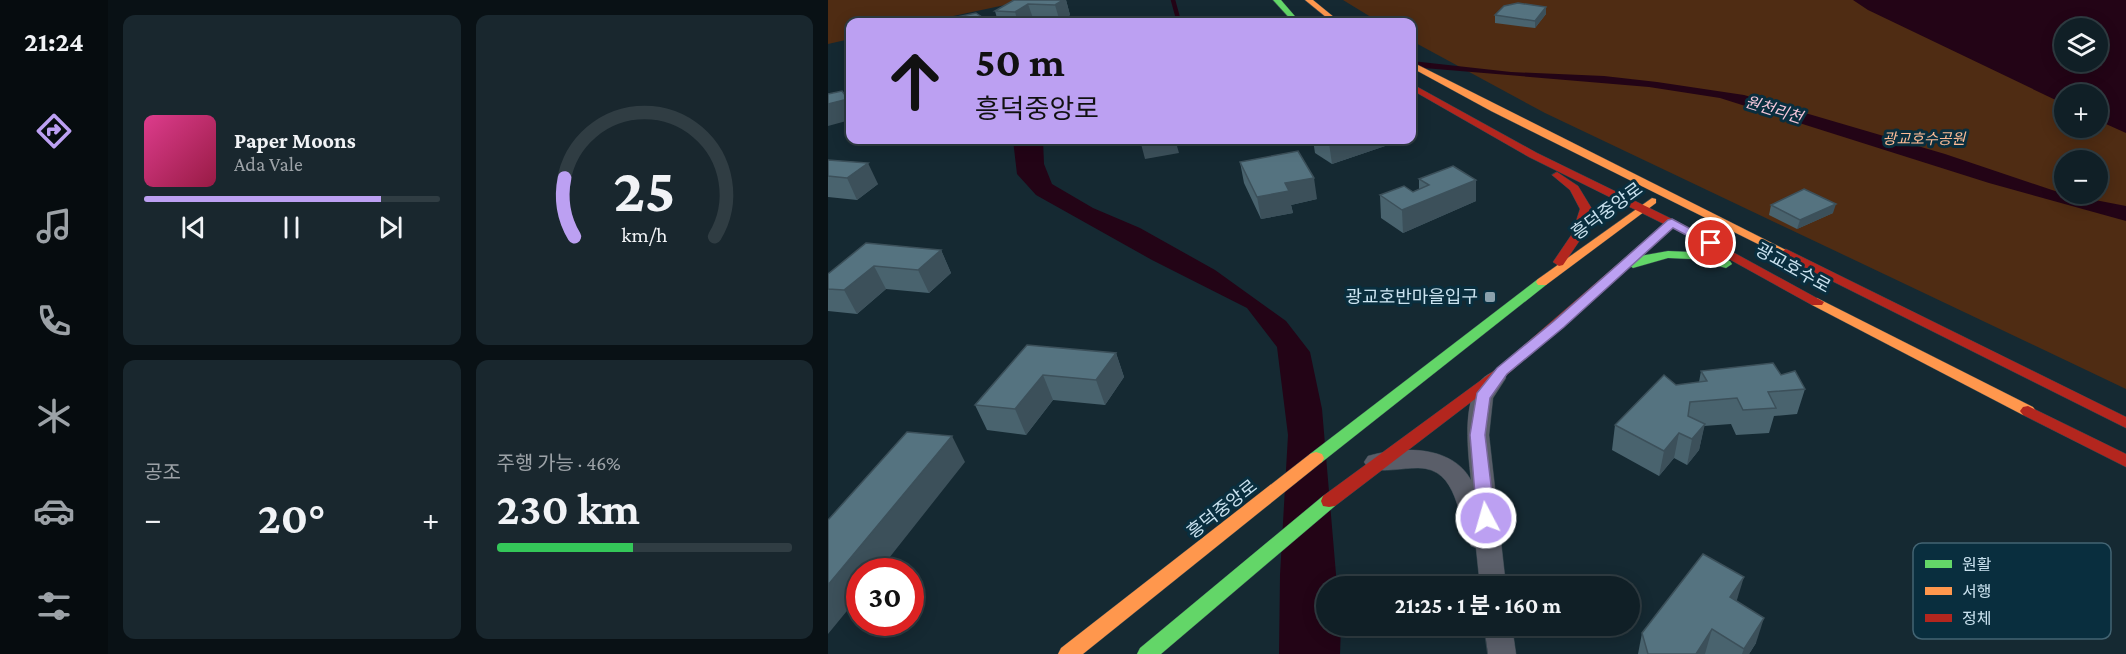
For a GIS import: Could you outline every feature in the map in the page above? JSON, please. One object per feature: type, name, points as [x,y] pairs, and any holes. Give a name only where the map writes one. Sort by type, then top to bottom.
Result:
[{"type":"main road","points":[[1277,0],[1294,18]]},
{"type":"main road","points":[[1309,0],[1331,18]]},
{"type":"main road","name":"광교호수로","points":[[1416,68],[2126,423]]},
{"type":"main road","name":"광교호수로","points":[[1416,89],[1533,155],[1672,223],[1788,284],[1828,308],[2126,461]]},
{"type":"main road","points":[[1533,155],[1574,188],[1586,209],[1578,234],[1547,278]]},
{"type":"main road","name":"흥덕중앙로","points":[[1068,654],[1547,278],[1665,192],[1672,223]]},
{"type":"main road","points":[[1147,654],[1374,463],[1502,371],[1672,223]]},
{"type":"main road","points":[[1612,277],[1643,257],[1669,252],[1693,255],[1788,284]]},
{"type":"street","points":[[1492,576],[1478,435],[1482,397],[1502,371]]},
{"type":"street","points":[[1374,463],[1424,459],[1441,462],[1454,471],[1466,494],[1491,576]]},
{"type":"street","points":[[1499,636],[1502,654]]},
{"type":"green space","points":[[828,0],[1028,0],[944,18],[846,18],[846,40],[828,44]]},
{"type":"green space","name":"광교호수공원","points":[[1343,0],[2126,0],[2126,389],[1545,113],[1416,43],[1416,18],[1372,18]]},
{"type":"water","points":[[1853,0],[2126,0],[2126,133],[2108,125],[2108,84],[2054,84],[2054,99],[1868,10]]},
{"type":"water","points":[[1416,61],[1511,72],[1604,76],[1744,95],[1945,154],[2054,191],[2054,201],[1989,183],[1720,98],[1649,87],[1416,67]]},
{"type":"water","points":[[1013,144],[1043,144],[1044,164],[1052,184],[1093,208],[1140,228],[1215,270],[1286,321],[1310,352],[1322,409],[1336,576],[1316,576],[1316,636],[1341,636],[1340,654],[1279,654],[1280,575],[1288,435],[1277,347],[1247,308],[1152,260],[1036,195],[1017,174]]},
{"type":"water","points":[[2108,203],[2126,206],[2126,221],[2065,204]]},
{"type":"building","points":[[1014,0],[1063,0],[1055,5],[1028,4],[1015,12],[995,11]]},
{"type":"building","points":[[1518,3],[1546,7],[1535,21],[1495,15],[1504,6]]},
{"type":"building","points":[[976,13],[984,18],[952,18]]},
{"type":"building","points":[[842,91],[846,100],[828,104],[828,94]]},
{"type":"building","points":[[1298,151],[1314,178],[1285,183],[1289,191],[1257,197],[1240,162]]},
{"type":"building","points":[[828,160],[868,163],[847,178],[828,176]]},
{"type":"building","points":[[1453,166],[1476,180],[1402,210],[1380,195],[1404,186],[1413,192],[1429,185],[1419,179]]},
{"type":"building","points":[[1804,189],[1836,204],[1800,220],[1771,205]]},
{"type":"building","points":[[866,243],[941,250],[918,270],[874,266],[844,290],[828,289],[828,274]]},
{"type":"building","points":[[1027,345],[1116,353],[1096,380],[1043,375],[1015,409],[975,405]]},
{"type":"building","points":[[1773,363],[1781,375],[1795,371],[1805,389],[1768,392],[1776,408],[1743,410],[1737,398],[1690,402],[1688,416],[1705,424],[1692,439],[1679,433],[1664,451],[1615,425],[1664,375],[1676,385],[1707,381],[1701,371]]},
{"type":"building","points":[[907,432],[952,436],[850,558],[846,558],[846,563],[828,585],[828,520]]},
{"type":"building","points":[[1703,554],[1744,577],[1730,597],[1764,618],[1744,649],[1712,629],[1696,654],[1648,654],[1642,633]]},
{"type":"waterway","name":"원천리천","points":[[1173,0],[1178,18]]},
{"type":"traffic: fast","points":[[1277,0],[1293,18]]},
{"type":"traffic: fast","points":[[1633,264],[1656,256],[1668,255],[1691,256],[1726,264]]},
{"type":"traffic: fast","points":[[1316,458],[1542,282]]},
{"type":"traffic: fast","points":[[1147,654],[1329,501]]},
{"type":"traffic: slow","points":[[1309,0],[1331,18]]},
{"type":"traffic: slow","points":[[1416,67],[1494,109],[1786,253]]},
{"type":"traffic: slow","points":[[1542,282],[1652,201]]},
{"type":"traffic: slow","points":[[1817,302],[2028,411]]},
{"type":"traffic: slow","points":[[1068,654],[1316,458]]},
{"type":"traffic: jam","points":[[1416,89],[1533,155],[1672,223],[1817,302]]},
{"type":"traffic: jam","points":[[1557,175],[1574,188],[1586,209],[1578,234],[1559,262]]},
{"type":"traffic: jam","points":[[1329,501],[1504,370],[1672,223]]},
{"type":"traffic: jam","points":[[1786,253],[2126,423]]},
{"type":"traffic: jam","points":[[2028,411],[2126,461]]},
{"type":"place","name":"광교호반마을입구","points":[[1490,297]]},
{"type":"route","points":[[1486,518],[1478,435],[1482,397],[1502,371],[1559,324],[1672,223],[1711,243]]}]
